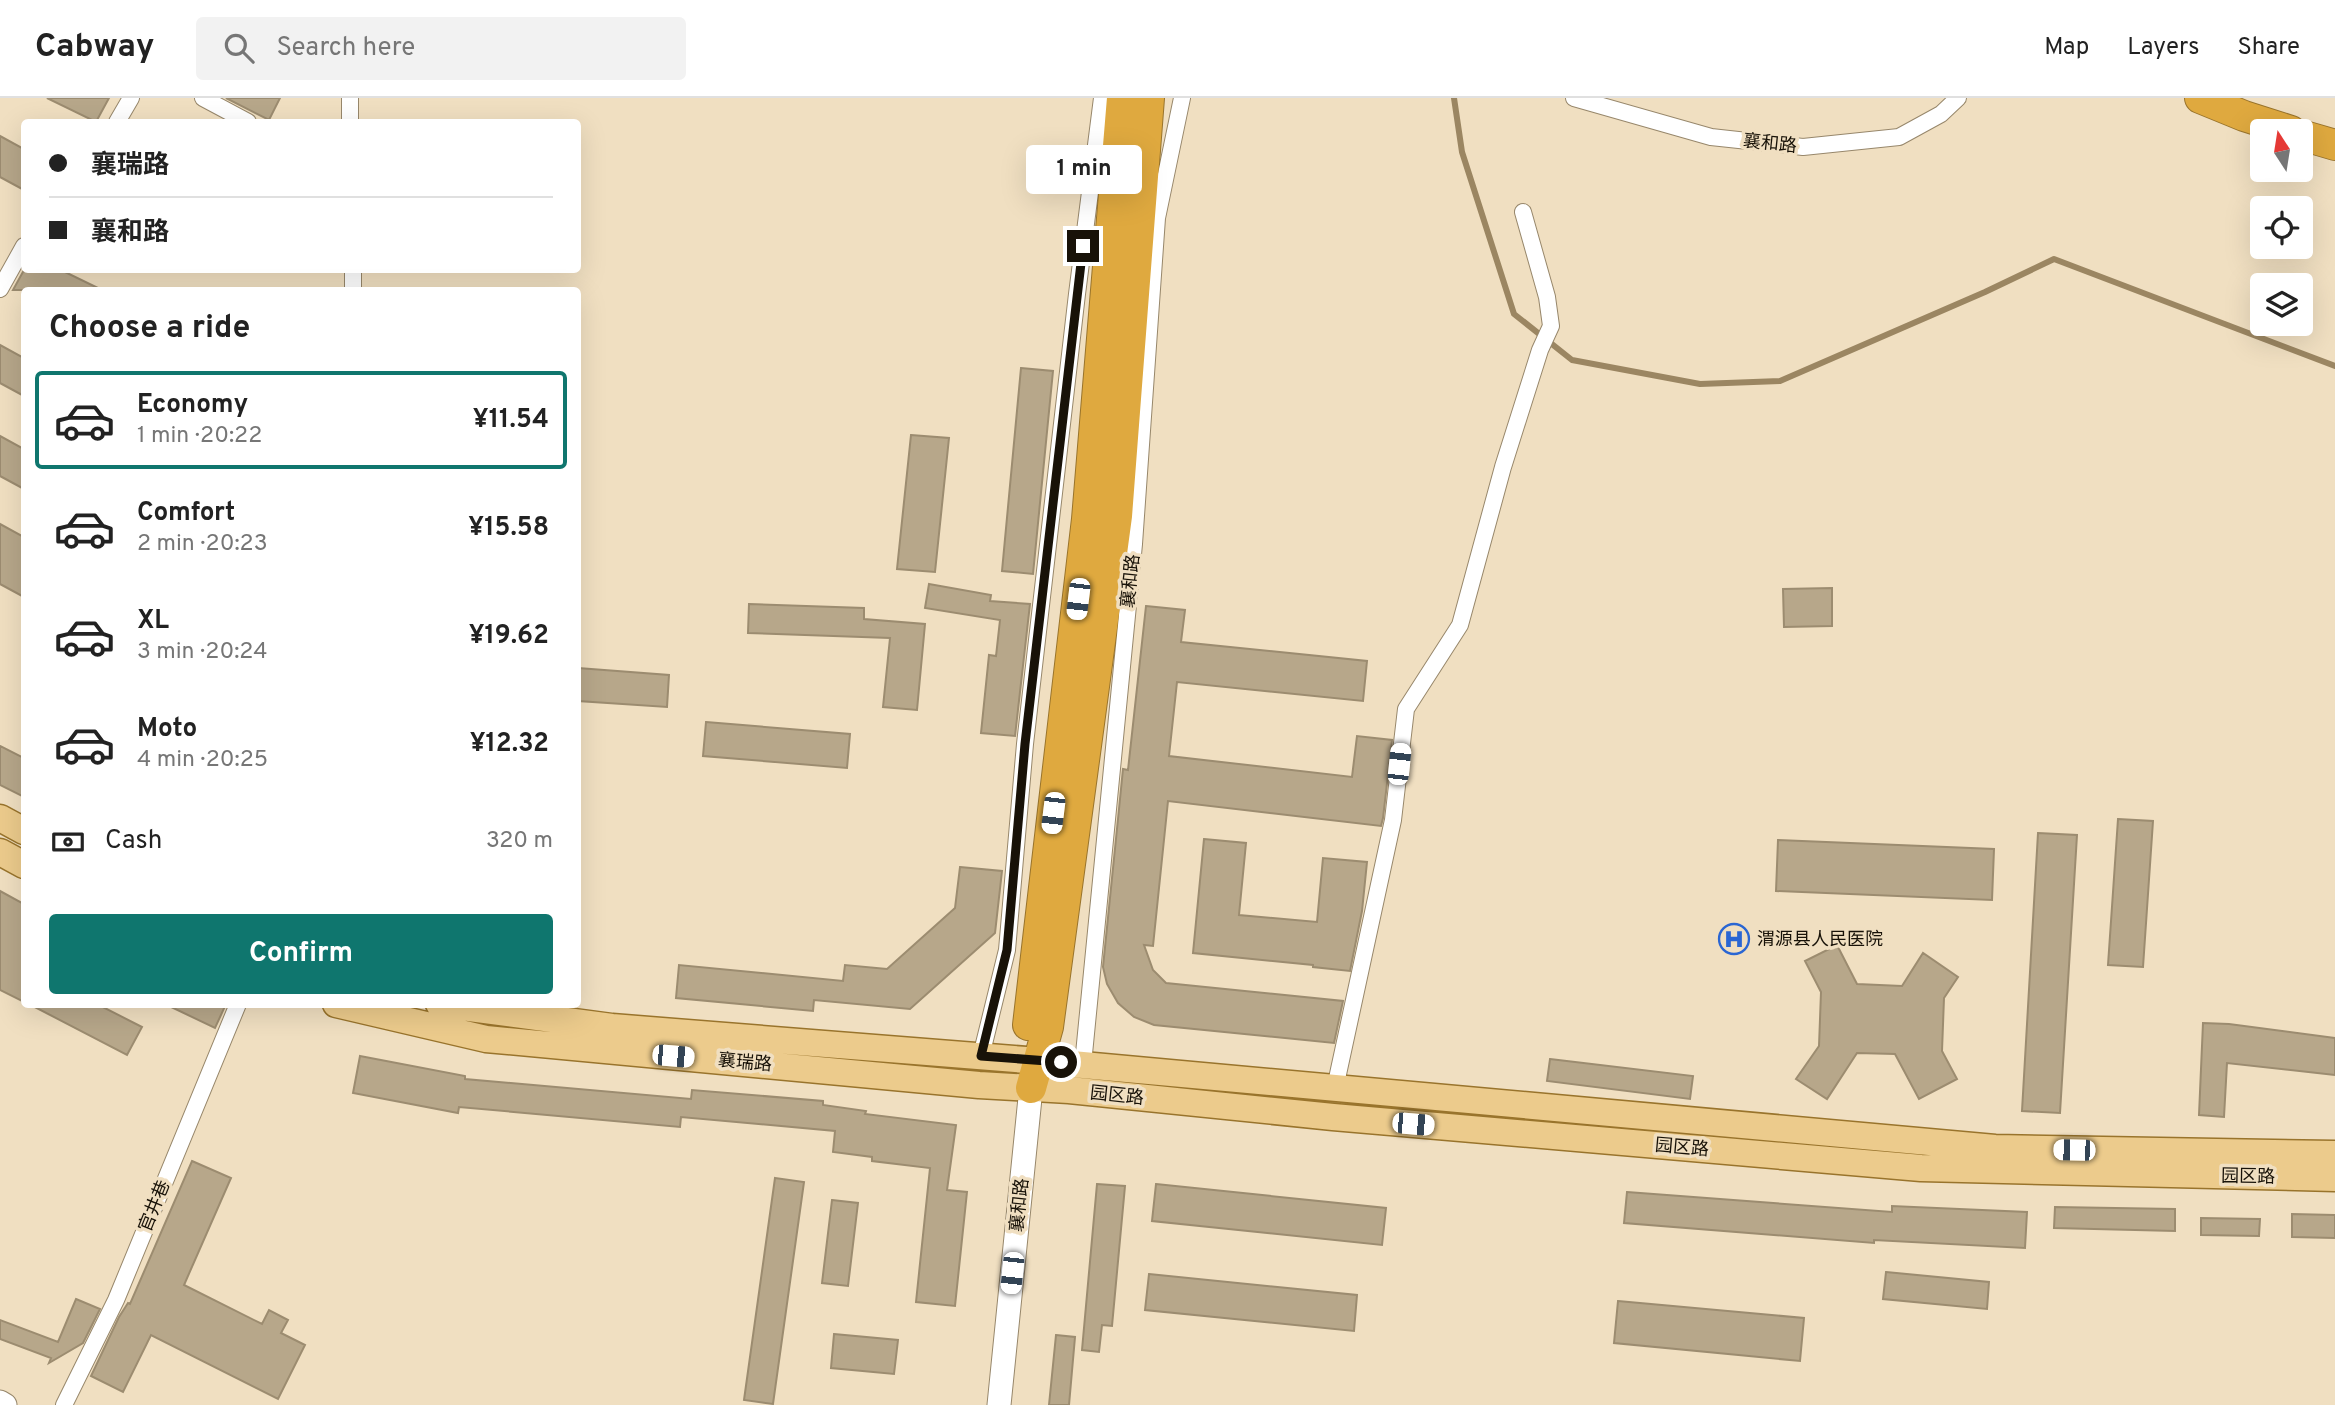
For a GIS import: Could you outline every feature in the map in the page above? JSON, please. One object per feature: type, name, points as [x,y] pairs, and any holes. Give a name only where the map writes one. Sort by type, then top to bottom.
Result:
[{"type":"highway","points":[[1035,1074],[1028,1027],[1087,519],[1122,98]]},
{"type":"highway","points":[[2189,98],[2253,119]]},
{"type":"highway","points":[[2200,98],[2244,116]]},
{"type":"highway","points":[[1035,1074],[1048,1027],[1117,516],[1150,103]]},
{"type":"highway","points":[[2314,139],[2335,145]]},
{"type":"main road","points":[[0,818],[21,829]]},
{"type":"main road","points":[[0,852],[21,862]]},
{"type":"main road","name":"襄瑞路","points":[[353,1008],[486,1039],[1035,1074]]},
{"type":"main road","name":"襄瑞路","points":[[469,1008],[612,1027],[981,1056],[1035,1074]]},
{"type":"main road","name":"园区路","points":[[1035,1074],[1083,1065],[1995,1148],[2335,1154]]},
{"type":"main road","name":"园区路","points":[[1035,1074],[1333,1118],[1921,1168],[2335,1178]]},
{"type":"main road","name":"襄和路","points":[[999,1405],[1035,1074]]},
{"type":"main road","points":[[0,1402],[5,1405]]},
{"type":"street","points":[[119,119],[131,98]]},
{"type":"street","points":[[203,98],[242,119]]},
{"type":"street","points":[[350,98],[350,119]]},
{"type":"street","points":[[981,1056],[1007,950],[1025,744],[1102,98]]},
{"type":"street","name":"襄和路","points":[[1083,1065],[1134,544],[1157,218],[1182,98]]},
{"type":"street","name":"襄和路","points":[[1574,98],[1711,137],[1802,147],[1899,137],[1941,114],[1958,98]]},
{"type":"street","points":[[1335,1088],[1393,820],[1406,709],[1460,625],[1503,467],[1550,326],[1547,298],[1523,212]]},
{"type":"street","points":[[0,289],[21,251]]},
{"type":"street","name":"官井巷","points":[[64,1405],[116,1300],[236,1008]]},
{"type":"building","points":[[47,98],[109,98],[98,119],[90,119]]},
{"type":"building","points":[[226,98],[280,98],[267,119]]},
{"type":"building","points":[[0,136],[21,147],[21,188],[0,177]]},
{"type":"building","points":[[22,273],[67,273],[96,287],[21,287],[21,290],[13,290]]},
{"type":"building","points":[[0,345],[21,356],[21,394],[0,383]]},
{"type":"building","points":[[1021,368],[1053,371],[1033,574],[1002,571]]},
{"type":"building","points":[[911,435],[949,438],[935,572],[897,569]]},
{"type":"building","points":[[0,436],[21,447],[21,487],[0,476]]},
{"type":"building","points":[[0,524],[21,535],[21,595],[0,584]]},
{"type":"building","points":[[929,584],[991,595],[990,601],[1030,604],[1015,736],[981,733],[989,655],[996,656],[1000,620],[925,608]]},
{"type":"building","points":[[1832,588],[1832,626],[1784,627],[1783,589]]},
{"type":"building","points":[[749,604],[864,608],[864,619],[925,624],[917,710],[883,707],[890,638],[748,633]]},
{"type":"building","points":[[1146,606],[1185,610],[1181,642],[1367,661],[1363,701],[1177,682],[1169,756],[1352,777],[1357,736],[1392,740],[1383,818],[1381,826],[1168,801],[1153,946],[1144,945],[1153,970],[1166,983],[1343,1001],[1334,1043],[1154,1025],[1134,1017],[1118,1003],[1107,984],[1103,967],[1123,769],[1128,770]]},
{"type":"building","points":[[581,668],[669,675],[667,707],[581,701]]},
{"type":"building","points":[[706,722],[850,734],[847,768],[703,756]]},
{"type":"building","points":[[0,746],[21,756],[21,796],[0,785]]},
{"type":"building","points":[[2118,819],[2153,821],[2143,967],[2108,965]]},
{"type":"building","points":[[2038,833],[2077,835],[2060,1113],[2022,1111]]},
{"type":"building","points":[[1204,839],[1246,843],[1239,915],[1317,922],[1323,858],[1367,862],[1362,911],[1350,971],[1193,953]]},
{"type":"building","points":[[1778,840],[1994,849],[1992,900],[1776,891]]},
{"type":"building","points":[[960,867],[1002,871],[995,933],[910,1009],[814,1000],[813,1011],[676,998],[679,965],[843,981],[845,965],[887,969],[955,908]]},
{"type":"building","points":[[0,891],[21,902],[21,1000],[0,990]]},
{"type":"building","points":[[1837,945],[1857,984],[1902,986],[1923,953],[1958,977],[1944,998],[1942,1051],[1957,1079],[1919,1099],[1895,1054],[1857,1053],[1827,1099],[1796,1079],[1819,1046],[1821,992],[1805,961]]},
{"type":"building","points":[[37,1008],[105,1008],[142,1027],[127,1055]]},
{"type":"building","points":[[173,1008],[224,1008],[215,1028]]},
{"type":"building","points":[[2203,1023],[2335,1038],[2335,1075],[2227,1063],[2224,1117],[2199,1115]]},
{"type":"building","points":[[360,1056],[465,1076],[465,1079],[691,1099],[692,1090],[823,1101],[823,1105],[866,1111],[865,1114],[956,1125],[947,1190],[967,1192],[955,1306],[916,1302],[930,1168],[872,1161],[872,1157],[833,1152],[835,1131],[681,1117],[680,1127],[459,1107],[458,1113],[353,1093]]},
{"type":"building","points":[[1550,1059],[1693,1076],[1690,1099],[1547,1081]]},
{"type":"building","points":[[192,1161],[231,1178],[184,1285],[262,1324],[269,1310],[288,1320],[281,1333],[305,1345],[278,1399],[151,1335],[123,1392],[91,1376],[119,1317],[128,1303],[130,1304]]},
{"type":"building","points":[[775,1178],[804,1182],[773,1404],[744,1400]]},
{"type":"building","points":[[1097,1184],[1125,1186],[1112,1326],[1102,1325],[1099,1352],[1082,1350]]},
{"type":"building","points":[[1156,1184],[1386,1208],[1382,1245],[1152,1221]]},
{"type":"building","points":[[1627,1192],[1892,1212],[1892,1206],[2027,1212],[2025,1248],[1874,1240],[1874,1243],[1624,1223]]},
{"type":"building","points":[[832,1200],[858,1203],[848,1286],[822,1283]]},
{"type":"building","points":[[2055,1207],[2175,1209],[2175,1231],[2054,1228]]},
{"type":"building","points":[[2292,1214],[2335,1215],[2335,1238],[2292,1237]]},
{"type":"building","points":[[2201,1218],[2260,1219],[2259,1236],[2201,1235]]},
{"type":"building","points":[[1886,1272],[1989,1282],[1987,1309],[1883,1299]]},
{"type":"building","points":[[1149,1274],[1357,1295],[1354,1331],[1145,1310]]},
{"type":"building","points":[[76,1299],[100,1309],[83,1343],[49,1363],[51,1358],[0,1339],[0,1320],[58,1342]]},
{"type":"building","points":[[1618,1301],[1804,1318],[1800,1361],[1614,1343]]},
{"type":"building","points":[[834,1334],[898,1340],[894,1374],[831,1368]]},
{"type":"building","points":[[1056,1335],[1075,1337],[1069,1405],[1049,1405]]},
{"type":"waterway","points":[[1454,98],[1462,152],[1514,314],[1572,360],[1700,384],[1780,381],[2054,259],[2335,366]]},
{"type":"place","name":"渭源县人民医院","points":[[1734,939]]},
{"type":"route","points":[[1061,1062],[981,1056],[1007,950],[1025,744],[1083,246]]}]
